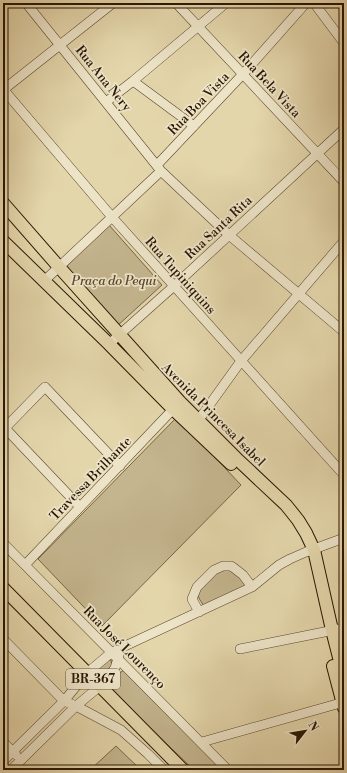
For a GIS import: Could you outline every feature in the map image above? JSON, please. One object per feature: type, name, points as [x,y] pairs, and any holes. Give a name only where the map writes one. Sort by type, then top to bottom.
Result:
[{"type":"main road","name":"Avenida Princesa Isabel","points":[[3,203],[119,335],[151,378],[287,518],[310,551],[333,630],[344,677]]},
{"type":"main road","name":"Avenida Princesa Isabel","points":[[3,241],[109,344],[151,378]]},
{"type":"main road","name":"BR-367","points":[[3,589],[183,770]]},
{"type":"main road","name":"Avenida Princesa Isabel","points":[[333,630],[344,704]]},
{"type":"street","name":"Rua Ana Nery","points":[[26,3],[159,168],[229,235],[344,332]]},
{"type":"street","points":[[3,89],[113,3]]},
{"type":"street","name":"Rua Bela Vista","points":[[176,3],[344,182]]},
{"type":"street","points":[[106,102],[226,3]]},
{"type":"street","name":"Rua Boa Vista","points":[[44,281],[112,217],[159,168],[194,126],[243,74],[306,3]]},
{"type":"street","points":[[314,3],[344,43]]},
{"type":"street","points":[[133,81],[194,126]]},
{"type":"street","name":"Rua Tupiniquins","points":[[3,89],[112,217],[344,475]]},
{"type":"street","name":"Rua Santa Rita","points":[[109,344],[344,129]]},
{"type":"street","points":[[196,424],[241,361],[344,241]]},
{"type":"street","points":[[80,507],[5,428],[45,387],[120,466]]},
{"type":"street","name":"Travessa Brilhante","points":[[25,565],[177,406]]},
{"type":"street","points":[[3,761],[64,701],[87,673],[117,652],[252,587],[279,565],[344,538]]},
{"type":"street","name":"Rua José Lourenço","points":[[3,543],[117,652],[228,770]]},
{"type":"street","points":[[199,612],[192,599],[197,587],[214,570],[224,566],[231,566],[243,575],[252,587]]},
{"type":"street","points":[[240,649],[333,630]]},
{"type":"street","points":[[3,639],[64,701],[125,733],[164,770]]},
{"type":"street","points":[[11,770],[76,706],[110,676],[115,668],[117,652]]},
{"type":"street","points":[[203,744],[202,742],[344,704]]},
{"type":"street","points":[[3,742],[21,760]]},
{"type":"green space","name":"Praça do Pequi","points":[[109,225],[162,285],[115,328],[61,267]]},
{"type":"green space","points":[[177,417],[241,485],[102,626],[38,559]]},
{"type":"green space","points":[[231,569],[239,576],[246,586],[204,606],[198,596],[200,590],[216,572]]},
{"type":"green space","points":[[108,660],[111,660],[112,665],[100,679],[94,673]]},
{"type":"green space","points":[[124,670],[223,770],[194,770],[106,686],[115,676]]},
{"type":"green space","points":[[116,746],[141,770],[90,770]]}]
